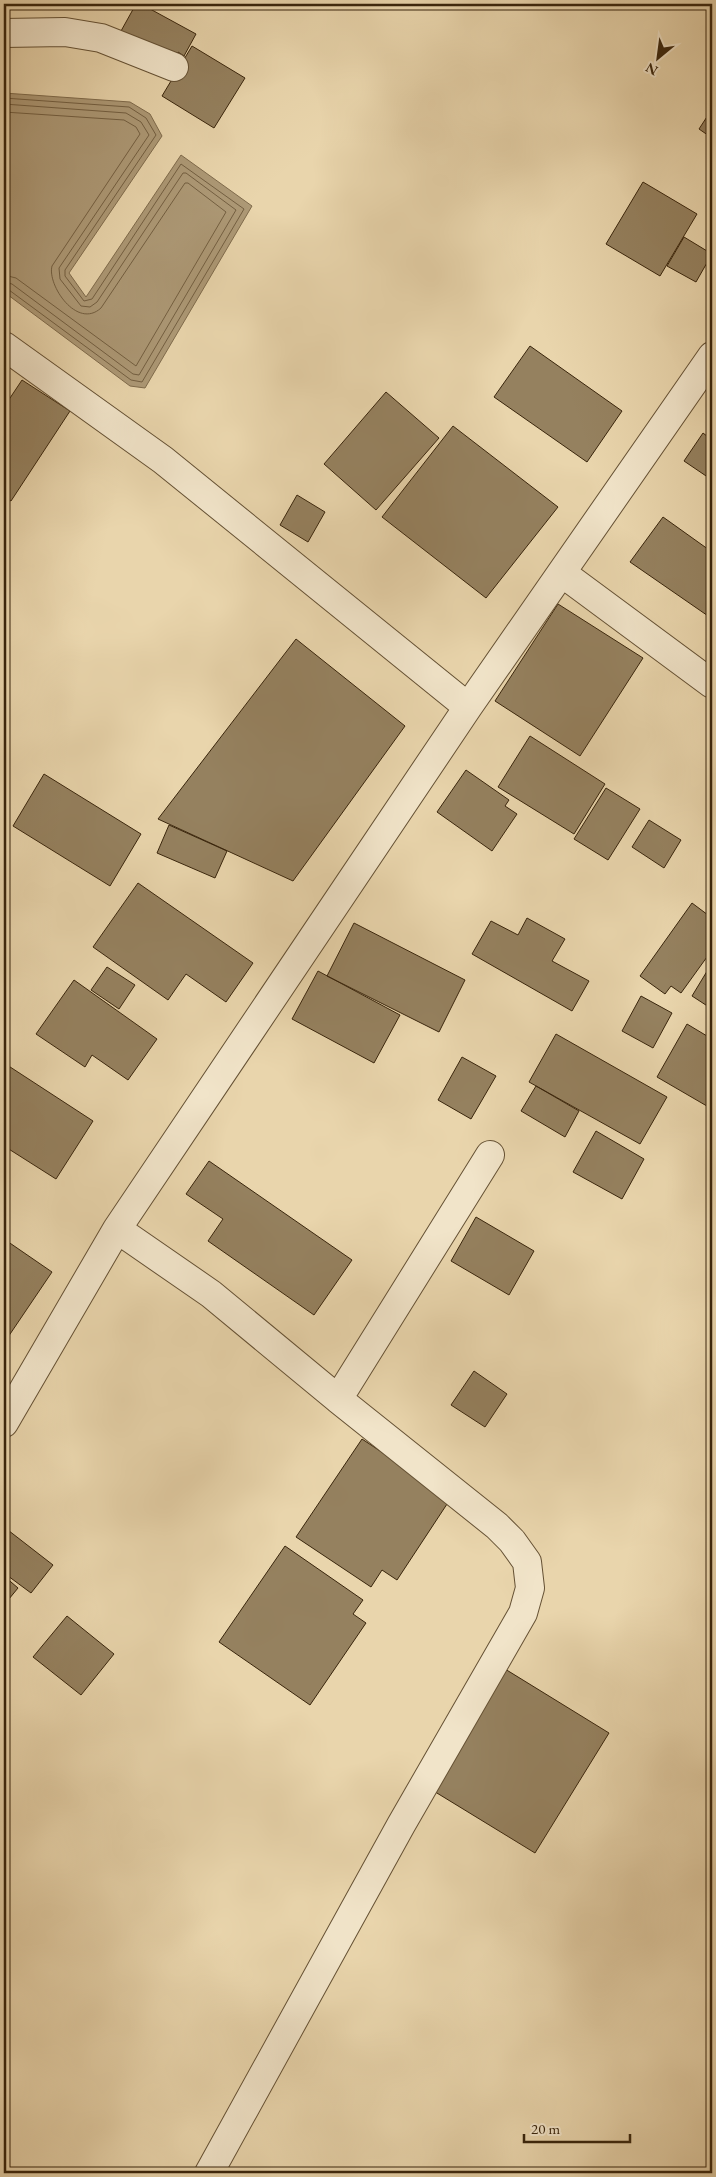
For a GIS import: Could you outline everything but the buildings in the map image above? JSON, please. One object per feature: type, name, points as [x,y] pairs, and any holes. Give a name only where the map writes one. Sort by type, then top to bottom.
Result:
[{"type":"street","points":[[4,33],[65,32],[101,38],[174,67]]},
{"type":"street","points":[[4,346],[163,460],[468,707]]},
{"type":"street","points":[[4,1423],[117,1229],[468,707],[712,356]]},
{"type":"street","points":[[562,574],[712,684]]},
{"type":"street","points":[[338,1399],[490,1156]]},
{"type":"street","points":[[117,1229],[211,1294],[338,1399],[498,1526],[512,1540],[528,1562],[530,1588],[524,1613],[502,1654],[401,1825],[209,2173]]},
{"type":"water","points":[[4,93],[130,102],[150,114],[162,136],[69,273],[86,297],[181,155],[252,206],[145,388],[130,386],[4,292]]}]
